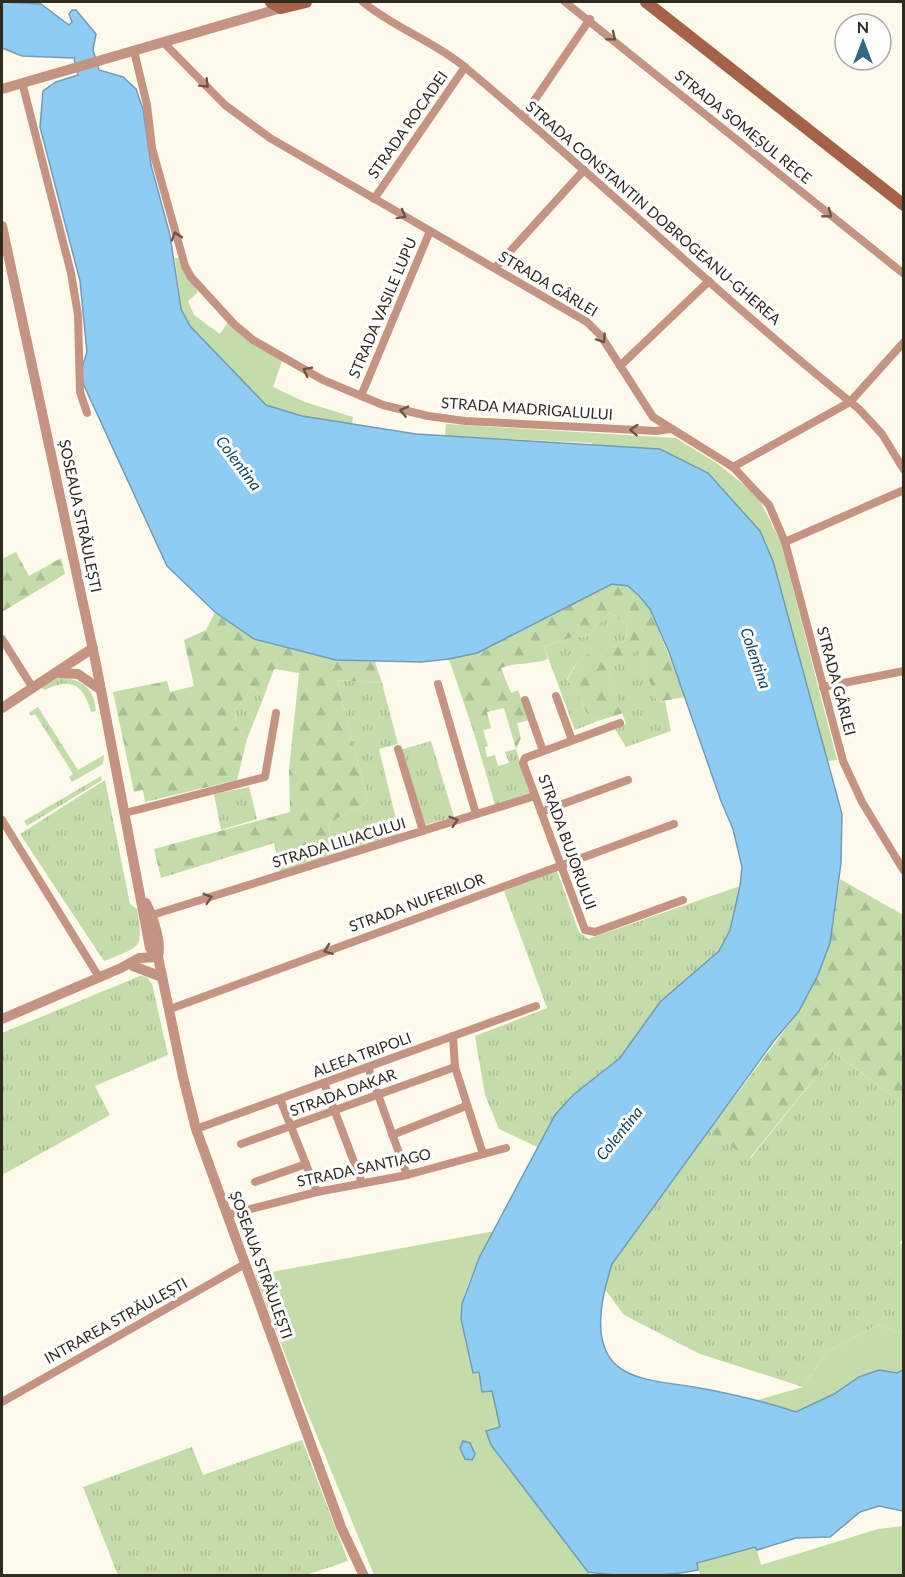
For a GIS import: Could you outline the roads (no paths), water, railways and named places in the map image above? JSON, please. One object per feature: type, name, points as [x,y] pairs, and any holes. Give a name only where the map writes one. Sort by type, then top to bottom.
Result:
[{"type":"main road","points":[[276,5],[306,2]]},
{"type":"main road","points":[[646,2],[903,205]]},
{"type":"street","name":"STRADA CONSTANTIN DOBROGEANU-GHEREA","points":[[363,2],[385,18],[441,48],[523,117],[877,427],[903,470]]},
{"type":"street","name":"STRADA SOMEȘUL RECE","points":[[565,2],[590,19],[903,274]]},
{"type":"street","points":[[2,89],[64,69],[164,43],[276,5]]},
{"type":"street","points":[[523,117],[590,19]]},
{"type":"street","name":"STRADA GÂRLEI","points":[[164,43],[225,105],[270,138],[587,322],[602,336],[653,417],[733,467],[769,506],[785,542],[846,770],[903,871]]},
{"type":"street","name":"STRADA MADRIGALULUI","points":[[134,51],[147,105],[152,148],[188,272],[234,324],[253,340],[284,359],[361,396],[409,412],[465,421],[656,431],[670,429]]},
{"type":"street","name":"STRADA ROCADEI","points":[[374,199],[465,67]]},
{"type":"street","points":[[2,97],[40,77]]},
{"type":"street","points":[[23,86],[71,273],[78,315],[80,392],[87,413]]},
{"type":"street","points":[[495,268],[584,170]]},
{"type":"street","name":"ȘOSEAUA STRĂULEȘTI","points":[[2,226],[93,648],[149,943],[153,953],[158,957]]},
{"type":"street","name":"STRADA VASILE LUPU","points":[[361,396],[430,231]]},
{"type":"street","points":[[620,366],[709,281]]},
{"type":"street","points":[[733,467],[850,402],[903,342]]},
{"type":"street","points":[[785,542],[903,490]]},
{"type":"street","points":[[2,639],[31,685]]},
{"type":"street","points":[[2,705],[54,675],[93,648]]},
{"type":"street","points":[[2,705],[78,658]]},
{"type":"street","points":[[823,687],[903,671]]},
{"type":"street","points":[[54,675],[71,672],[101,690]]},
{"type":"street","points":[[438,684],[476,814]]},
{"type":"street","points":[[556,696],[572,740]]},
{"type":"street","points":[[525,700],[543,751]]},
{"type":"street","points":[[125,813],[265,777],[276,713]]},
{"type":"street","name":"STRADA BUJORULUI","points":[[620,723],[523,760],[535,796],[585,930],[595,932],[683,900]]},
{"type":"street","points":[[398,749],[423,831]]},
{"type":"street","points":[[541,812],[628,780]]},
{"type":"street","name":"STRADA LILIACULUI","points":[[152,915],[535,796]]},
{"type":"street","points":[[2,820],[99,977]]},
{"type":"street","name":"STRADA NUFERILOR","points":[[170,1010],[674,824]]},
{"type":"street","name":"ȘOSEAUA STRĂULEȘTI","points":[[141,895],[152,915],[159,946],[158,957],[184,1086],[196,1129],[341,1527],[364,1575]]},
{"type":"street","points":[[127,965],[149,943]]},
{"type":"street","points":[[2,1019],[127,965],[158,957]]},
{"type":"street","points":[[127,965],[162,976]]},
{"type":"street","name":"ALEEA TRIPOLI","points":[[196,1129],[536,1005]]},
{"type":"street","points":[[453,1036],[455,1066],[483,1154]]},
{"type":"street","points":[[368,1066],[407,1175]]},
{"type":"street","name":"STRADA DAKAR","points":[[241,1144],[455,1066]]},
{"type":"street","points":[[324,1083],[362,1183]]},
{"type":"street","points":[[279,1099],[317,1192]]},
{"type":"street","points":[[392,1135],[466,1106]]},
{"type":"street","name":"STRADA SANTIAGO","points":[[227,1215],[317,1192],[407,1175],[506,1148]]},
{"type":"street","points":[[255,1182],[306,1164]]},
{"type":"street","name":"INTRAREA STRĂULEȘTI","points":[[2,1402],[245,1264]]},
{"type":"water","name":"Colentina","points":[[2,2],[41,4],[69,25],[72,22],[69,14],[72,10],[76,10],[96,34],[93,50],[99,70],[123,77],[136,89],[143,109],[151,165],[170,235],[181,309],[190,326],[266,405],[302,416],[416,434],[660,449],[708,473],[760,531],[773,561],[842,814],[841,863],[830,943],[818,975],[799,1011],[773,1042],[612,1264],[602,1306],[602,1335],[605,1349],[612,1361],[631,1374],[657,1382],[733,1395],[796,1412],[834,1394],[859,1377],[879,1370],[897,1373],[903,1370],[903,1511],[879,1506],[860,1512],[830,1537],[796,1538],[757,1550],[755,1547],[697,1563],[698,1570],[643,1576],[588,1572],[491,1445],[486,1431],[500,1427],[492,1391],[482,1392],[479,1372],[473,1373],[461,1319],[462,1304],[479,1258],[555,1115],[573,1095],[620,1058],[660,1002],[719,951],[730,930],[740,886],[742,867],[733,829],[669,652],[650,609],[628,586],[612,584],[477,653],[421,662],[336,660],[254,639],[215,612],[167,566],[82,381],[82,367],[87,352],[80,281],[40,127],[43,91],[56,82],[78,75],[74,58],[22,56],[2,48]]},
{"type":"water","points":[[463,1441],[470,1443],[475,1454],[472,1460],[465,1459],[460,1448]]}]
